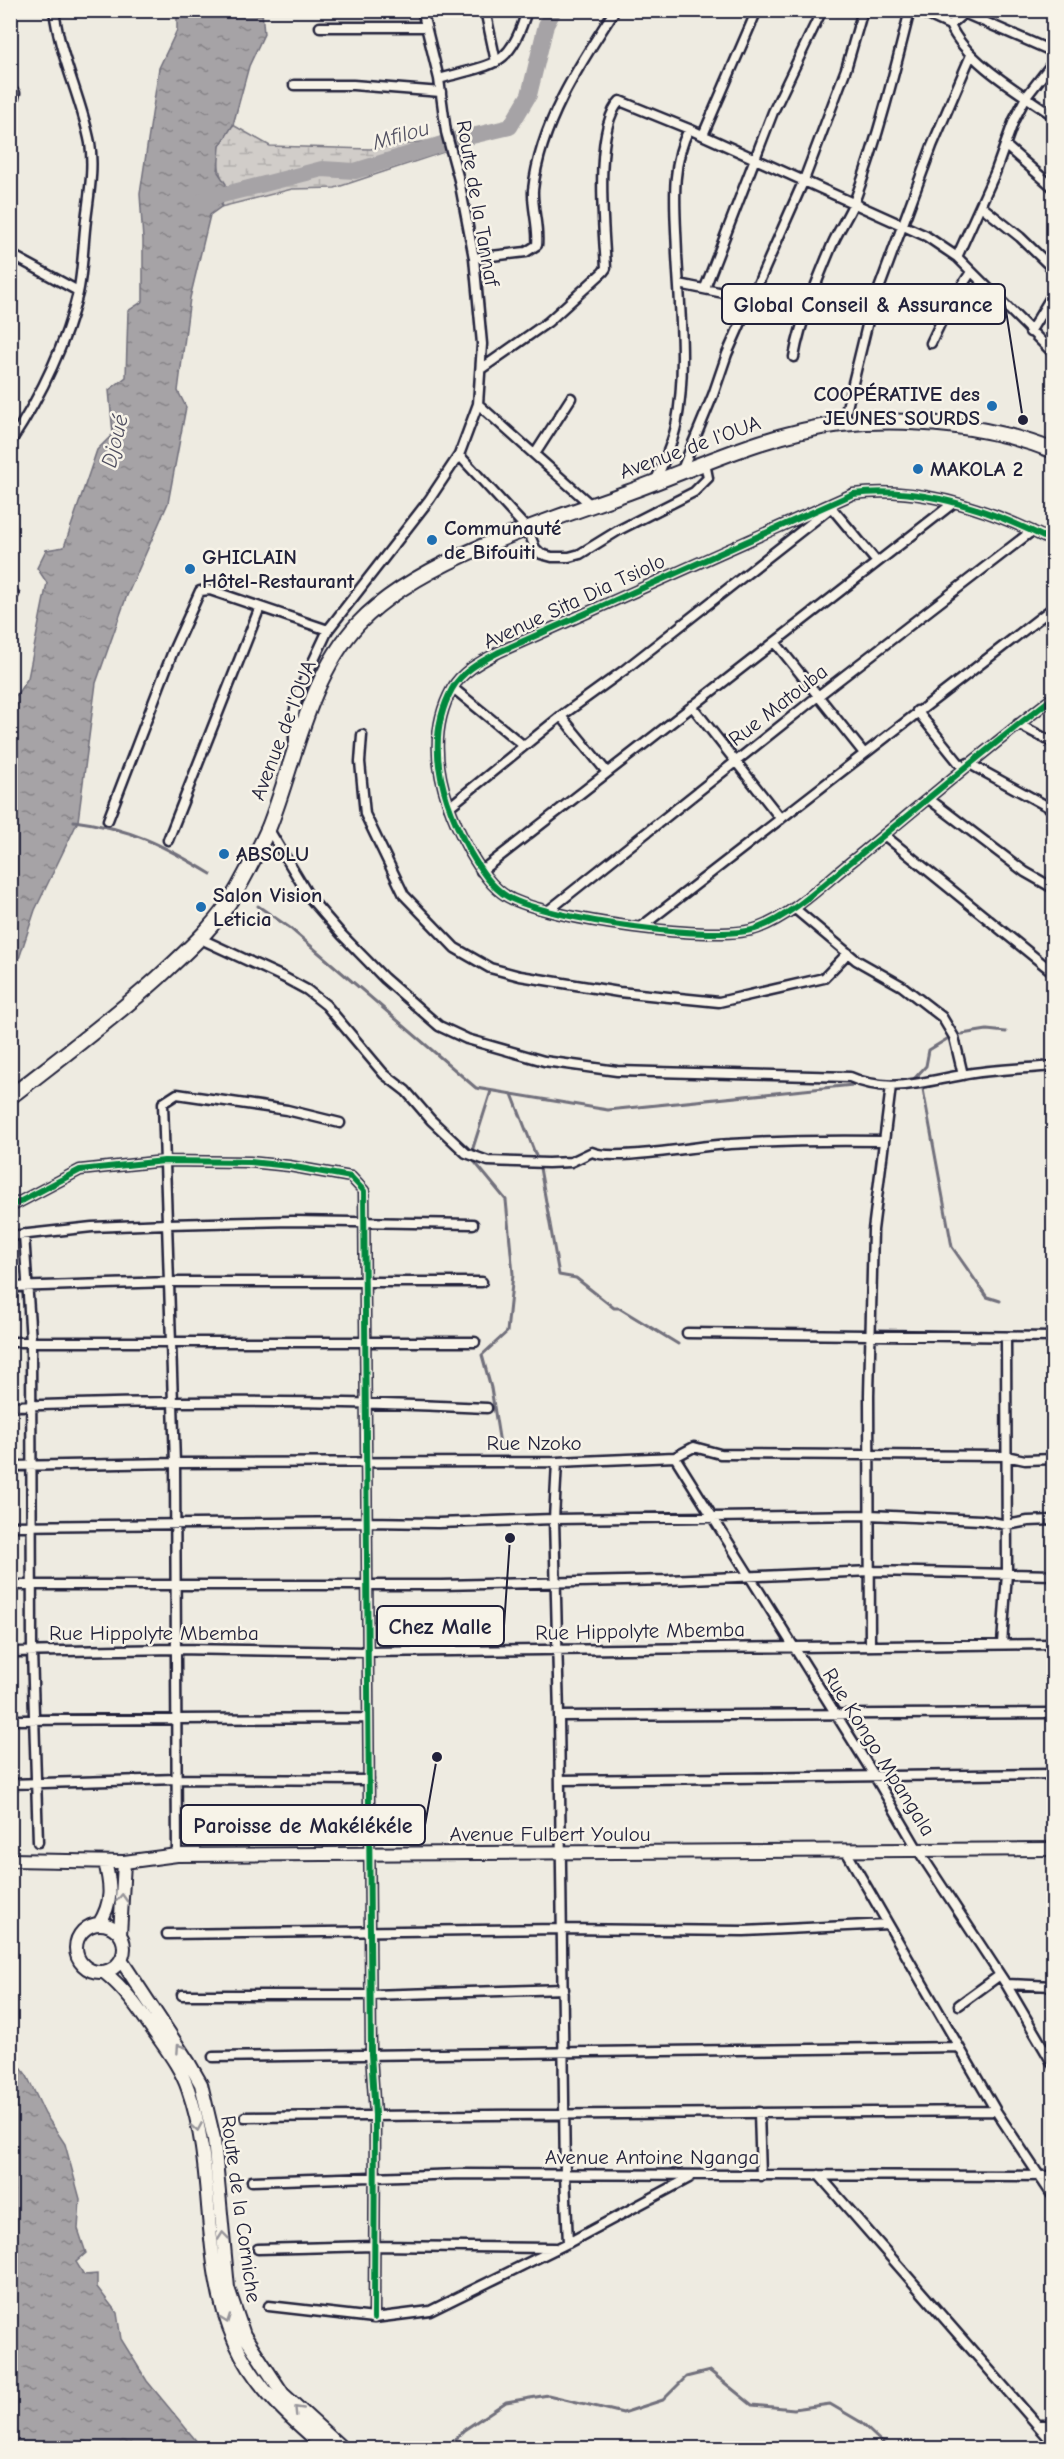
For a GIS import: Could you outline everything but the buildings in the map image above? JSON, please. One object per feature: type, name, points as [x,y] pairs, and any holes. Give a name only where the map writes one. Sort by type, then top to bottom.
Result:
[{"type":"main road","name":"Avenue de l'OUA","points":[[10,1097],[128,1004],[201,939],[238,888],[268,828],[293,753],[315,699],[341,646],[371,612],[409,583],[432,570],[528,530],[773,438],[843,424],[936,423],[1033,443],[1053,451]]},
{"type":"main road","name":"Avenue Fulbert Youlou","points":[[10,1860],[124,1862],[177,1855],[1053,1849]]},
{"type":"main road","points":[[99,1924],[108,1910],[111,1896],[105,1862]]},
{"type":"main road","points":[[120,1935],[114,1929],[99,1924],[84,1929],[76,1942],[77,1958],[88,1970],[104,1972],[111,1970],[121,1960],[124,1947],[120,1935],[124,1862]]},
{"type":"main road","name":"Route de la Corniche","points":[[121,1960],[201,2085],[213,2139],[228,2288],[244,2335],[283,2394],[342,2448]]},
{"type":"main road","name":"Route de la Corniche","points":[[104,1972],[122,1986],[138,2007],[174,2061],[188,2087],[200,2140],[217,2290],[236,2343],[269,2398],[325,2448]]},
{"type":"street","points":[[10,443],[62,347],[78,291],[91,176],[90,144],[58,42],[54,10]]},
{"type":"street","name":"Route de la Tannaf","points":[[293,753],[294,714],[298,694],[328,630],[429,500],[459,454],[478,404],[482,344],[474,258],[446,132],[439,79],[422,10]]},
{"type":"street","points":[[485,10],[496,62]]},
{"type":"street","points":[[439,79],[496,62],[509,54],[518,41],[527,10]]},
{"type":"street","points":[[474,258],[526,252],[537,245],[533,192],[544,136],[584,58],[615,10]]},
{"type":"street","points":[[703,135],[757,10]]},
{"type":"street","points":[[705,288],[756,161],[773,112],[822,10]]},
{"type":"street","points":[[681,472],[713,395],[727,354],[804,180],[846,69],[863,10]]},
{"type":"street","points":[[794,357],[805,316],[833,244],[854,202],[886,105],[910,10]]},
{"type":"street","points":[[917,10],[950,25],[954,35],[971,55],[1053,116]]},
{"type":"street","points":[[950,25],[966,12],[1053,52]]},
{"type":"street","points":[[320,27],[426,27]]},
{"type":"street","points":[[843,424],[870,313],[902,225],[971,55]]},
{"type":"street","points":[[957,257],[1006,146],[1014,120],[1026,97],[1053,61]]},
{"type":"street","points":[[294,85],[353,85],[441,92]]},
{"type":"street","points":[[10,117],[15,93]]},
{"type":"street","points":[[481,369],[548,322],[606,268],[601,221],[602,180],[606,142],[614,107],[620,101],[703,135],[756,161],[854,202],[926,236],[957,257],[1053,354]]},
{"type":"street","points":[[655,482],[675,428],[679,408],[681,333],[675,184],[677,158],[689,129]]},
{"type":"street","points":[[1006,146],[1053,188]]},
{"type":"street","points":[[981,206],[1020,237],[1053,270]]},
{"type":"street","points":[[10,254],[78,291]]},
{"type":"street","points":[[931,343],[952,301],[970,272]]},
{"type":"street","points":[[679,284],[753,299],[805,316]]},
{"type":"street","points":[[1030,332],[1053,292]]},
{"type":"street","points":[[535,454],[571,398]]},
{"type":"street","points":[[478,404],[591,505]]},
{"type":"street","points":[[459,454],[528,530],[535,548],[541,554],[569,557],[580,554],[619,530],[694,492],[708,478],[705,463]]},
{"type":"street","name":"Avenue Sita Dia Tsiolo","points":[[1053,542],[990,514],[952,504],[883,490],[853,494],[499,652],[472,667],[453,688],[441,721],[439,778],[457,829],[481,871],[509,898],[548,911],[640,927],[727,935],[760,928],[794,908],[929,799],[966,765],[1053,697]]},
{"type":"street","points":[[448,807],[561,716],[623,671],[831,507],[853,494]]},
{"type":"street","points":[[481,871],[606,771],[952,504]]},
{"type":"street","points":[[831,507],[876,561]]},
{"type":"street","name":"Rue Matouba","points":[[548,911],[735,761],[1032,531]]},
{"type":"street","points":[[108,820],[197,594],[202,590],[210,590],[328,630]]},
{"type":"street","points":[[640,927],[1053,606]]},
{"type":"street","points":[[168,840],[260,607]]},
{"type":"street","points":[[775,642],[863,752]]},
{"type":"street","points":[[453,688],[524,746]]},
{"type":"street","points":[[692,706],[781,819]]},
{"type":"street","points":[[917,711],[966,765],[1053,810]]},
{"type":"street","points":[[561,716],[606,771]]},
{"type":"street","points":[[1018,724],[1053,742]]},
{"type":"street","points":[[362,735],[360,762],[365,814],[404,895],[455,948],[490,968],[520,976],[619,992],[719,1002],[794,987],[824,978],[848,953]]},
{"type":"street","points":[[929,799],[1025,872],[1053,888]]},
{"type":"street","points":[[268,828],[310,898],[342,935],[384,978],[439,1026],[467,1039],[544,1061],[617,1071],[850,1077],[866,1085],[921,1085],[963,1075],[1053,1066]]},
{"type":"street","points":[[884,835],[1053,974]]},
{"type":"street","points":[[794,908],[856,960],[902,986],[942,1017],[954,1037],[963,1075]]},
{"type":"street","points":[[201,939],[307,990],[326,1005],[384,1074],[406,1091],[466,1154],[488,1161],[571,1162],[591,1152],[598,1155],[637,1154],[727,1144],[818,1139],[883,1141]]},
{"type":"street","points":[[870,1646],[870,1335],[874,1208],[891,1086]]},
{"type":"street","points":[[177,1855],[175,1463],[171,1282],[163,1103],[177,1094],[264,1106],[340,1123]]},
{"type":"street","points":[[10,1207],[80,1170],[164,1161],[250,1162],[351,1177],[364,1191],[371,2054],[375,2115],[374,2318]]},
{"type":"street","points":[[10,1236],[92,1227],[167,1224],[292,1221],[364,1224],[473,1224]]},
{"type":"street","points":[[24,1234],[32,1341],[32,1651],[38,1842]]},
{"type":"street","points":[[10,1287],[171,1282],[482,1282]]},
{"type":"street","points":[[687,1333],[1053,1337]]},
{"type":"street","points":[[1002,1644],[1007,1573],[1006,1338]]},
{"type":"street","points":[[10,1342],[475,1342]]},
{"type":"street","points":[[10,1406],[172,1402],[364,1402],[487,1408]]},
{"type":"street","name":"Rue Nzoko","points":[[10,1466],[556,1462],[675,1457],[694,1447],[720,1454],[1006,1456],[1024,1460],[1053,1460]]},
{"type":"street","name":"Rue Kongo Mpangala","points":[[675,1457],[837,1715],[918,1850],[1006,1984],[1053,2066]]},
{"type":"street","points":[[556,1462],[554,1519],[560,1716],[564,1989],[562,2052],[568,2243]]},
{"type":"street","points":[[10,1527],[365,1521],[438,1523],[554,1519],[869,1515],[981,1520],[1007,1525],[1053,1520]]},
{"type":"street","points":[[10,1585],[175,1586],[556,1582],[751,1577],[871,1571],[1053,1575]]},
{"type":"street","name":"Rue Hippolyte Mbemba","points":[[10,1652],[176,1649],[367,1652],[1053,1644]]},
{"type":"street","points":[[560,1716],[1053,1713]]},
{"type":"street","points":[[10,1720],[33,1718],[368,1718]]},
{"type":"street","points":[[560,1780],[1053,1774]]},
{"type":"street","points":[[10,1784],[177,1779],[369,1780]]},
{"type":"street","points":[[846,1851],[996,2111],[1053,2198]]},
{"type":"street","points":[[167,1934],[562,1929],[744,1931],[888,1924]]},
{"type":"street","points":[[959,2005],[999,1975]]},
{"type":"street","points":[[1006,1984],[1053,1986]]},
{"type":"street","points":[[182,1995],[371,1995],[564,1989]]},
{"type":"street","points":[[213,2057],[959,2047]]},
{"type":"street","points":[[1042,2048],[1053,2048]]},
{"type":"street","points":[[245,2117],[996,2111]]},
{"type":"street","points":[[759,2112],[761,2176]]},
{"type":"street","name":"Avenue Antoine Nganga","points":[[252,2181],[375,2175],[1053,2176]]},
{"type":"street","points":[[819,2175],[1053,2444]]},
{"type":"street","points":[[269,2306],[374,2318],[430,2311],[568,2243],[692,2176]]},
{"type":"street","points":[[258,2249],[374,2246],[558,2248]]},
{"type":"street","points":[[1038,2425],[1053,2425]]},
{"type":"green space","points":[[233,125],[270,146],[370,149],[442,139],[444,152],[335,188],[292,189],[221,207],[223,192],[218,153],[221,142]]},
{"type":"water","name":"Djoué","points":[[177,11],[262,11],[264,34],[249,66],[233,125],[220,146],[218,172],[226,184],[226,194],[221,207],[210,215],[190,298],[178,391],[186,407],[168,503],[126,598],[96,683],[78,821],[35,910],[11,983],[11,703],[28,678],[47,583],[37,568],[46,550],[64,547],[97,450],[113,434],[109,390],[126,377],[128,311],[143,301],[140,194],[159,68],[177,30]]},
{"type":"water","points":[[11,2054],[27,2076],[45,2114],[65,2144],[80,2199],[78,2229],[86,2253],[76,2262],[84,2275],[97,2274],[97,2287],[117,2313],[121,2339],[147,2381],[198,2443],[205,2448],[11,2448]]},
{"type":"waterway","name":"Mfilou","points":[[203,200],[322,169],[355,171],[455,140],[510,127],[529,95],[546,25],[554,10]]},
{"type":"waterway","points":[[74,821],[112,828],[145,839],[211,874]]},
{"type":"waterway","points":[[258,906],[290,928],[476,1088],[608,1110],[853,1085]]},
{"type":"waterway","points":[[962,1034],[987,1030],[1006,1032]]},
{"type":"waterway","points":[[912,1081],[926,1066],[929,1050],[947,1039]]},
{"type":"waterway","points":[[923,1089],[952,1247],[987,1297],[1000,1301],[994,1299]]},
{"type":"waterway","points":[[472,1151],[491,1091]]},
{"type":"waterway","points":[[512,1094],[536,1156]]},
{"type":"waterway","points":[[473,1160],[506,1200],[513,1274],[507,1332],[482,1355],[491,1388],[501,1450]]},
{"type":"waterway","points":[[540,1168],[559,1275],[576,1278],[614,1308],[619,1308],[678,1344]]},
{"type":"waterway","points":[[446,2448],[464,2430],[506,2402],[548,2395],[623,2413],[663,2400],[686,2377],[710,2371],[752,2405],[794,2409],[830,2404],[859,2421],[888,2448]]},
{"type":"cycle path","points":[[1054,542],[1007,520],[956,503],[904,493],[853,494],[499,652],[473,667],[456,683],[443,709],[439,730],[440,772],[452,813],[470,852],[491,883],[508,897],[558,913],[632,927],[707,933],[737,932],[758,928],[785,915],[1054,697]]},
{"type":"cycle path","points":[[10,1207],[80,1170],[164,1161],[250,1162],[289,1166],[351,1177],[364,1191],[371,2054],[375,2115],[374,2318]]},
{"type":"place","name":"COOPÉRATIVE des JEUNES SOURDS","points":[[992,406]]},
{"type":"place","name":"Global Conseil & Assurance","points":[[1023,420]]},
{"type":"place","name":"MAKOLA 2","points":[[918,469]]},
{"type":"place","name":"Communauté de Bifouiti","points":[[432,540]]},
{"type":"place","name":"GHICLAIN Hôtel-Restaurant","points":[[190,569]]},
{"type":"place","name":"ABSOLU","points":[[224,854]]},
{"type":"place","name":"Salon Vision Leticia","points":[[201,907]]},
{"type":"place","name":"Chez Malle","points":[[510,1538]]},
{"type":"place","name":"Paroisse de Makélékéle","points":[[437,1757]]}]
